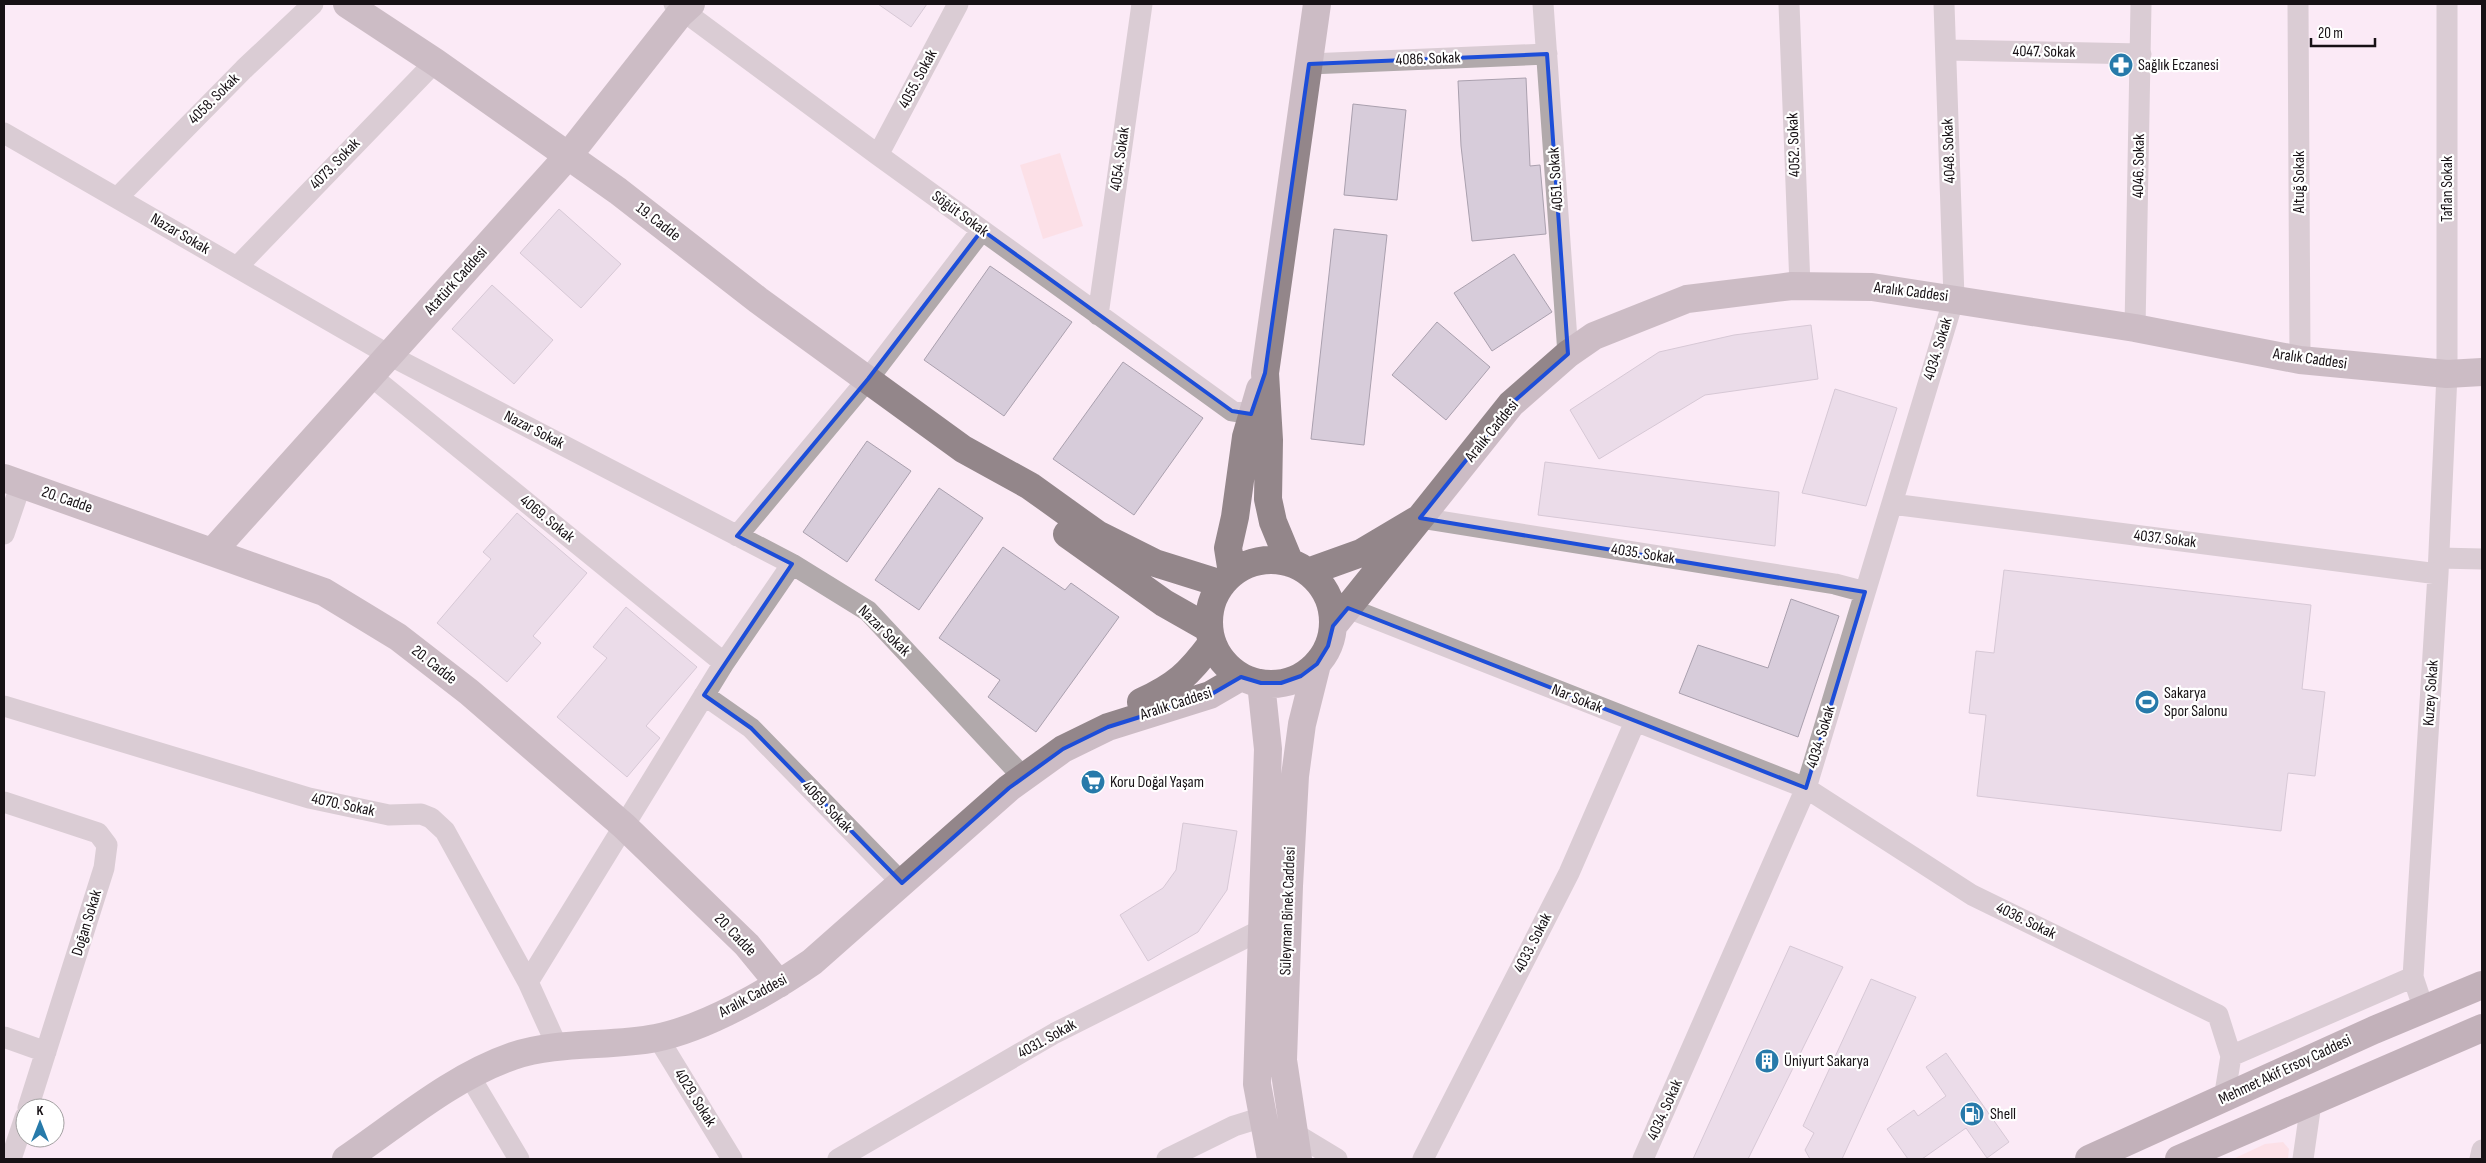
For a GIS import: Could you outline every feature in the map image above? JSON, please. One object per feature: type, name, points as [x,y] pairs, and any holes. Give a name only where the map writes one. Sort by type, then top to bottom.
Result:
[{"type":"main road","name":"Mehmet Akif Ersoy Caddesi","points":[[2089,1159],[2374,1030],[2482,985]]},
{"type":"main road","points":[[2179,1159],[2482,1028]]},
{"type":"street","name":"4058. Sokak","points":[[116,198],[244,69],[313,4]]},
{"type":"street","name":"19. Cadde","points":[[347,4],[435,62],[618,191],[758,300],[963,449]]},
{"type":"street","name":"4055. Sokak","points":[[878,155],[958,4]]},
{"type":"street","name":"4054. Sokak","points":[[1098,315],[1142,4]]},
{"type":"street","points":[[1226,579],[1228,548],[1235,517],[1251,414],[1265,373],[1317,4]]},
{"type":"street","name":"4051. Sokak","points":[[1543,4],[1568,354]]},
{"type":"street","name":"4052. Sokak","points":[[1789,4],[1800,286]]},
{"type":"street","name":"4048. Sokak","points":[[1944,4],[1954,298]]},
{"type":"street","name":"4046. Sokak","points":[[2135,328],[2141,4]]},
{"type":"street","name":"Altuğ Sokak","points":[[2298,4],[2300,360]]},
{"type":"street","name":"Taflan Sokak","points":[[2447,4],[2447,374]]},
{"type":"street","name":"Söğüt Sokak","points":[[683,6],[878,155],[1098,315],[1232,411],[1251,414]]},
{"type":"street","name":"Atatürk Caddesi","points":[[213,551],[568,156],[679,15],[683,6]]},
{"type":"street","name":"4047. Sokak","points":[[1946,50],[2141,54]]},
{"type":"street","name":"4086. Sokak","points":[[1309,64],[1547,54]]},
{"type":"street","name":"4073. Sokak","points":[[236,267],[435,62]]},
{"type":"street","name":"Nazar Sokak","points":[[4,133],[389,355],[792,564],[868,611],[1024,778]]},
{"type":"street","points":[[737,536],[868,380],[982,230]]},
{"type":"street","name":"Aralık Caddesi","points":[[1340,617],[1511,404],[1568,354],[1594,336],[1687,299],[1800,286],[1872,287],[1954,298],[2135,328],[2300,360],[2447,374],[2482,372]]},
{"type":"street","name":"4034. Sokak","points":[[1643,1159],[1806,788],[1954,298]]},
{"type":"street","points":[[1265,373],[1269,440],[1268,499],[1273,522],[1299,567],[1323,587],[1331,606],[1340,617],[1328,646],[1317,664],[1301,676],[1281,683],[1251,680],[1225,664],[1210,635],[1210,607],[1226,579],[1249,563],[1270,559],[1299,567],[1361,553],[1420,518]]},
{"type":"street","name":"Kuzey Sokak","points":[[2424,1010],[2413,976],[2438,566],[2447,374]]},
{"type":"street","name":"4069. Sokak","points":[[371,376],[724,662]]},
{"type":"street","points":[[963,449],[1030,486],[1097,534],[1155,563],[1226,579]]},
{"type":"street","points":[[963,449],[1008,492],[1210,635]]},
{"type":"street","points":[[4,534],[12,481]]},
{"type":"street","name":"20. Cadde","points":[[12,481],[324,592],[398,637],[469,692],[624,826],[747,945],[779,984]]},
{"type":"street","name":"4037. Sokak","points":[[1892,504],[2438,566],[2482,558]]},
{"type":"street","name":"4035. Sokak","points":[[1420,518],[1835,584],[1865,592]]},
{"type":"street","points":[[528,982],[724,662],[792,564]]},
{"type":"street","name":"Nar Sokak","points":[[1340,617],[1635,722],[1806,788]]},
{"type":"street","name":"Aralık Caddesi","points":[[1108,726],[1128,708],[1168,690],[1192,670],[1210,635]]},
{"type":"street","name":"Süleyman Binek Caddesi","points":[[1296,1146],[1283,1060],[1289,886],[1295,776],[1302,724],[1317,664]]},
{"type":"street","name":"Aralık Caddesi","points":[[346,1159],[469,1075],[515,1056],[558,1048],[658,1038],[702,1023],[779,984],[812,962],[1008,788],[1063,749],[1108,726],[1210,695],[1251,680]]},
{"type":"street","name":"Süleyman Binek Caddesi","points":[[1251,680],[1268,749],[1261,930],[1258,1084],[1271,1159]]},
{"type":"street","name":"4069. Sokak","points":[[704,694],[751,728],[902,883]]},
{"type":"street","name":"4070. Sokak","points":[[4,706],[309,798],[389,815],[421,814],[431,818],[445,832],[528,982],[558,1048]]},
{"type":"street","name":"4033. Sokak","points":[[1423,1159],[1569,873],[1635,722]]},
{"type":"street","name":"4036. Sokak","points":[[1806,788],[1972,895],[2218,1015],[2231,1056]]},
{"type":"street","name":"Doğan Sokak","points":[[4,802],[98,833],[107,845],[104,868],[31,1098]]},
{"type":"street","name":"4031. Sokak","points":[[838,1159],[1055,1033],[1261,930]]},
{"type":"street","points":[[2224,1098],[2231,1056],[2413,976]]},
{"type":"street","points":[[4,1037],[46,1052]]},
{"type":"street","name":"4029. Sokak","points":[[658,1038],[732,1159]]},
{"type":"street","points":[[469,1075],[519,1159]]},
{"type":"street","points":[[2303,1159],[2311,1103]]},
{"type":"street","points":[[1167,1159],[1234,1126],[1263,1117]]},
{"type":"street","points":[[1296,1146],[1337,1159]]},
{"type":"street","points":[[11,1159],[15,1147]]},
{"type":"street","points":[[2480,1159],[2482,1150]]},
{"type":"highlighted area","points":[[1547,54],[1568,354],[1511,404],[1420,518],[1865,592],[1806,788],[1348,608],[1333,626],[1328,646],[1317,664],[1301,676],[1281,683],[1261,683],[1241,677],[1210,695],[1108,727],[1063,749],[1009,788],[902,883],[751,728],[704,695],[792,564],[737,536],[868,379],[982,230],[1232,411],[1251,414],[1265,373],[1309,64]]},
{"type":"shaded area","points":[[1060,153],[1083,226],[1043,239],[1020,165]]},
{"type":"shaded area","points":[[2283,1142],[2289,1149],[2288,1159],[2233,1159],[2265,1144]]},
{"type":"building","points":[[878,4],[927,4],[911,27]]},
{"type":"building","points":[[1526,78],[1530,166],[1540,165],[1546,234],[1472,241],[1461,146],[1458,81]]},
{"type":"building","points":[[1353,104],[1406,110],[1397,200],[1344,195]]},
{"type":"building","points":[[559,209],[621,264],[581,308],[520,253]]},
{"type":"building","points":[[1334,229],[1387,235],[1364,445],[1311,439]]},
{"type":"building","points":[[1514,254],[1552,312],[1492,351],[1454,293]]},
{"type":"building","points":[[990,266],[1072,322],[1004,416],[924,360]]},
{"type":"building","points":[[492,285],[553,340],[514,384],[452,329]]},
{"type":"building","points":[[1437,322],[1490,367],[1446,420],[1392,375]]},
{"type":"building","points":[[1811,325],[1818,379],[1705,395],[1599,459],[1570,410],[1659,352],[1734,335]]},
{"type":"building","points":[[1123,362],[1203,418],[1134,515],[1053,459]]},
{"type":"building","points":[[1835,389],[1897,408],[1866,506],[1802,493]]},
{"type":"building","points":[[867,441],[911,471],[847,562],[803,532]]},
{"type":"building","points":[[1545,462],[1779,492],[1775,546],[1538,515]]},
{"type":"building","points":[[939,488],[983,518],[919,610],[875,580]]},
{"type":"building","points":[[517,513],[587,573],[533,636],[541,643],[507,682],[437,623],[491,559],[483,552]]},
{"type":"building","points":[[1003,547],[1065,590],[1071,583],[1119,617],[1036,732],[988,697],[1000,680],[939,638]]},
{"type":"building","name":"Sakarya Spor Salonu","points":[[2004,570],[2311,605],[2302,689],[2325,692],[2315,776],[2288,773],[2281,831],[1977,796],[1986,715],[1969,713],[1976,651],[1994,653]]},
{"type":"building","points":[[1791,599],[1839,616],[1798,737],[1679,693],[1698,645],[1768,668]]},
{"type":"building","points":[[626,607],[697,667],[646,726],[660,738],[627,777],[557,717],[607,658],[593,647]]},
{"type":"building","points":[[1183,823],[1237,831],[1227,890],[1198,932],[1148,961],[1120,915],[1163,888],[1176,870]]},
{"type":"building","points":[[1790,946],[1843,967],[1748,1159],[1693,1159]]},
{"type":"building","points":[[1871,979],[1916,997],[1842,1159],[1810,1159],[1805,1150],[1814,1133],[1803,1126]]},
{"type":"building","points":[[1946,1053],[2009,1142],[1987,1158],[1966,1128],[1922,1159],[1908,1159],[1887,1129],[1914,1110],[1918,1116],[1946,1096],[1926,1067]]},
{"type":"place","name":"Sağlık Eczanesi","points":[[2121,65]]},
{"type":"place","name":"Sakarya Spor Salonu","points":[[2147,702]]},
{"type":"place","name":"Koru Doğal Yaşam","points":[[1093,782]]},
{"type":"place","name":"Üniyurt Sakarya","points":[[1767,1061]]},
{"type":"place","name":"Shell","points":[[1972,1114]]}]
